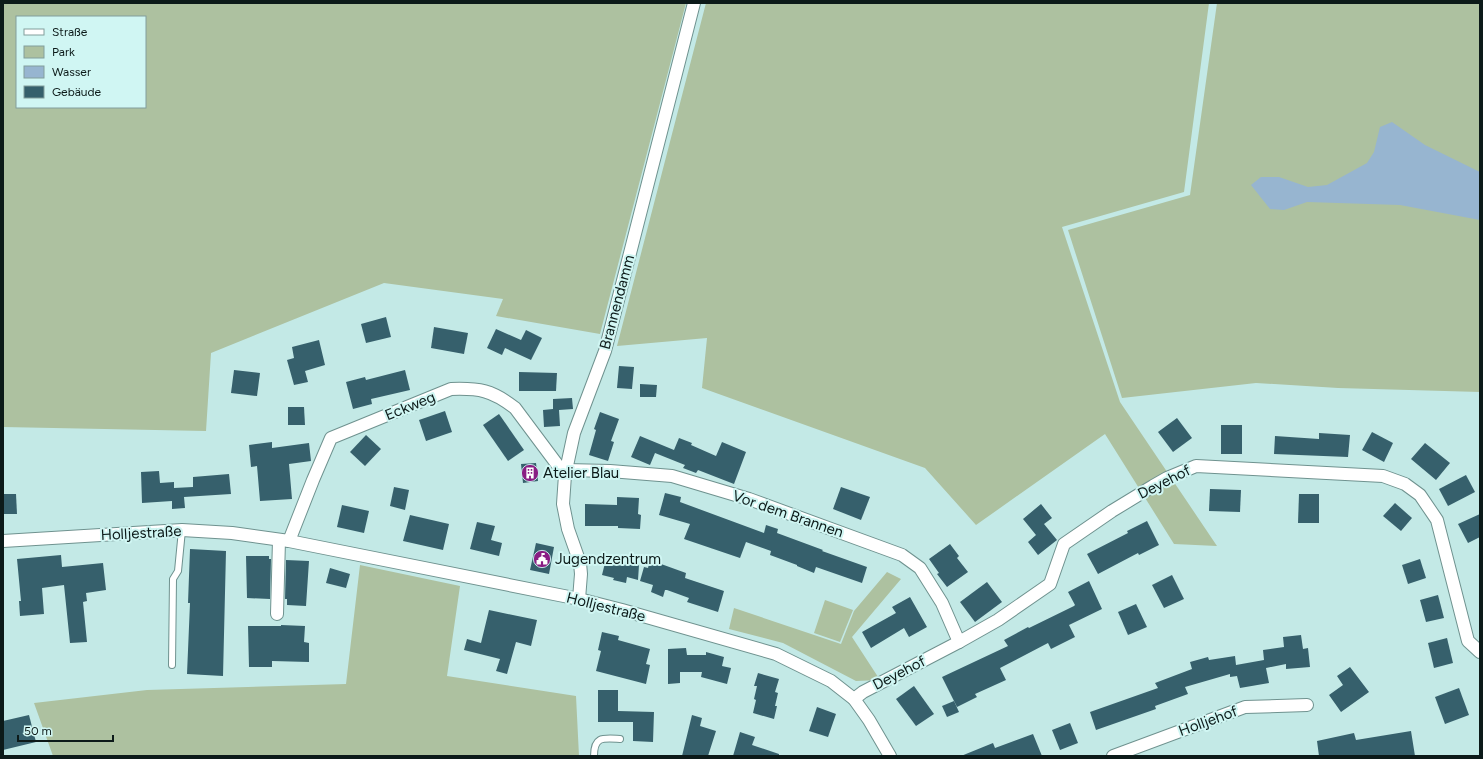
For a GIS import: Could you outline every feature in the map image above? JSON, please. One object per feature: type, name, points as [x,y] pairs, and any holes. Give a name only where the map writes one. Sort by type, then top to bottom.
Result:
[{"type":"street","name":"Brannendamm","points":[[579,599],[581,574],[580,563],[568,529],[563,504],[565,473],[574,433],[605,351],[694,3]]},
{"type":"street","name":"Eckweg","points":[[284,540],[313,480],[331,438],[451,389],[487,391],[515,408],[565,473]]},
{"type":"street","name":"Deyehof","points":[[854,698],[998,620],[1050,584],[1064,544],[1112,511],[1153,486],[1167,478],[1196,466],[1383,476],[1405,484],[1420,495],[1437,520],[1468,641],[1480,652]]},
{"type":"street","name":"Vor dem Brannen","points":[[565,473],[610,471],[672,476],[749,499],[902,555],[920,568],[942,604],[959,642]]},
{"type":"street","name":"Holljestraße","points":[[3,541],[182,530],[232,533],[284,540],[579,599],[776,654],[831,681],[854,698],[890,756]]},
{"type":"street","points":[[277,614],[284,540]]},
{"type":"street","name":"Holljehof","points":[[1113,756],[1246,707],[1307,705]]},
{"type":"lane","points":[[172,665],[173,579],[178,571],[182,530]]},
{"type":"lane","points":[[594,756],[595,745],[599,740],[604,738],[620,739]]},
{"type":"green space","points":[[3,3],[686,3],[600,334],[496,316],[503,299],[384,283],[211,353],[206,431],[3,427]]},
{"type":"green space","points":[[706,3],[1209,3],[1184,192],[1062,227],[1120,402],[1217,546],[1174,544],[1105,434],[976,525],[925,468],[702,388],[707,338],[617,346]]},
{"type":"green space","points":[[1217,3],[1480,3],[1480,392],[1338,388],[1256,383],[1122,398],[1068,230],[1190,195]]},
{"type":"green space","points":[[360,565],[460,586],[447,676],[576,696],[579,756],[53,756],[34,703],[147,690],[346,684]]},
{"type":"green space","points":[[887,572],[901,579],[852,637],[880,680],[856,681],[783,643],[729,629],[734,608],[841,644],[854,611]]},
{"type":"green space","points":[[825,600],[853,610],[840,642],[814,633]]},
{"type":"water","points":[[1392,122],[1425,145],[1480,172],[1480,220],[1400,205],[1307,202],[1284,210],[1270,209],[1251,185],[1261,177],[1279,177],[1308,187],[1327,185],[1367,163],[1374,152],[1380,127]]},
{"type":"building","points":[[386,317],[391,337],[366,343],[361,324]]},
{"type":"building","points":[[434,327],[468,333],[464,354],[431,348]]},
{"type":"building","points":[[496,329],[521,340],[526,330],[542,338],[531,360],[505,348],[502,355],[487,348]]},
{"type":"building","points":[[319,340],[325,365],[305,371],[308,382],[294,385],[287,360],[294,358],[292,347]]},
{"type":"building","points":[[619,366],[634,367],[632,389],[617,388]]},
{"type":"building","points":[[234,370],[260,373],[257,396],[231,393]]},
{"type":"building","points":[[405,370],[410,390],[371,399],[372,404],[353,409],[346,382],[365,377],[366,380]]},
{"type":"building","points":[[519,372],[557,373],[556,391],[519,391]]},
{"type":"building","points":[[640,384],[657,385],[656,397],[640,397]]},
{"type":"building","points":[[572,398],[573,409],[559,410],[560,426],[544,427],[543,410],[553,409],[553,399]]},
{"type":"building","points":[[288,407],[304,407],[305,425],[288,425]]},
{"type":"building","points":[[445,411],[452,432],[426,441],[419,420]]},
{"type":"building","points":[[600,412],[619,419],[611,441],[614,442],[608,461],[589,455],[596,430],[594,429]]},
{"type":"building","points":[[499,414],[524,450],[508,461],[483,425]]},
{"type":"building","points":[[1177,418],[1192,438],[1173,452],[1158,432]]},
{"type":"building","points":[[1221,425],[1242,425],[1242,454],[1221,454]]},
{"type":"building","points":[[1372,432],[1393,443],[1384,462],[1362,450]]},
{"type":"building","points":[[1319,433],[1350,435],[1348,457],[1274,454],[1275,436],[1319,439]]},
{"type":"building","points":[[366,435],[381,449],[365,466],[350,452]]},
{"type":"building","points":[[640,436],[674,450],[679,438],[716,456],[722,442],[746,452],[734,484],[698,470],[696,473],[683,468],[685,465],[655,453],[650,465],[631,457]]},
{"type":"building","points":[[272,442],[272,448],[309,443],[311,461],[289,464],[292,499],[260,501],[257,466],[251,467],[249,445]]},
{"type":"building","points":[[1425,443],[1450,463],[1436,480],[1411,459]]},
{"type":"building","name":"Atelier Blau","points":[[536,463],[538,481],[523,483],[521,464]]},
{"type":"building","points":[[159,471],[160,483],[174,482],[174,488],[193,487],[193,477],[229,474],[231,494],[184,497],[185,508],[172,509],[172,501],[142,503],[141,472]]},
{"type":"building","points":[[1466,475],[1475,492],[1448,506],[1439,489]]},
{"type":"building","points":[[394,487],[409,490],[405,510],[390,506]]},
{"type":"building","points":[[841,487],[870,497],[861,520],[833,509]]},
{"type":"building","points":[[1210,489],[1241,490],[1240,512],[1209,511]]},
{"type":"building","points":[[665,493],[681,497],[680,502],[764,533],[766,525],[778,529],[777,533],[867,567],[862,583],[816,567],[814,573],[770,555],[771,551],[746,542],[740,558],[684,539],[690,524],[659,515]]},
{"type":"building","points":[[3,494],[16,494],[17,514],[3,514]]},
{"type":"building","points":[[1299,494],[1319,494],[1319,523],[1298,523]]},
{"type":"building","points":[[617,497],[639,498],[638,514],[641,515],[640,529],[618,528],[618,526],[585,526],[585,504],[617,505]]},
{"type":"building","points":[[1395,503],[1412,518],[1401,531],[1383,516]]},
{"type":"building","points":[[1041,504],[1052,518],[1044,524],[1057,540],[1038,555],[1028,542],[1036,535],[1023,519]]},
{"type":"building","points":[[342,505],[369,511],[364,533],[337,527]]},
{"type":"building","points":[[1480,514],[1480,537],[1468,543],[1458,524]]},
{"type":"building","points":[[410,515],[449,524],[443,550],[403,541]]},
{"type":"building","points":[[1147,521],[1159,545],[1139,555],[1138,553],[1098,574],[1087,554],[1128,533],[1127,531]]},
{"type":"building","points":[[477,522],[495,526],[491,540],[502,543],[499,556],[470,549]]},
{"type":"building","name":"Jugendzentrum","points":[[536,543],[554,547],[549,574],[530,570]]},
{"type":"building","points":[[950,544],[959,556],[957,558],[968,572],[947,587],[937,574],[939,573],[929,559]]},
{"type":"building","points":[[190,549],[226,551],[223,676],[187,674],[190,603],[188,603]]},
{"type":"building","points":[[61,555],[62,567],[103,563],[106,590],[86,593],[87,601],[83,602],[87,642],[70,643],[64,585],[42,588],[44,614],[20,616],[19,601],[21,601],[17,559]]},
{"type":"building","points":[[607,555],[639,565],[638,580],[627,577],[626,583],[613,580],[614,578],[602,575]]},
{"type":"building","points":[[246,556],[269,556],[269,559],[271,559],[270,599],[247,598]]},
{"type":"building","points":[[1420,559],[1426,578],[1408,584],[1402,565]]},
{"type":"building","points":[[286,560],[309,561],[306,606],[287,605],[287,599],[285,599]]},
{"type":"building","points":[[650,560],[686,573],[685,578],[724,591],[718,612],[687,602],[689,598],[667,590],[665,590],[663,597],[651,592],[653,585],[640,581],[644,567],[648,568]]},
{"type":"building","points":[[330,568],[350,574],[346,588],[326,583]]},
{"type":"building","points":[[1172,575],[1184,599],[1164,608],[1152,585]]},
{"type":"building","points":[[1089,581],[1102,609],[1069,625],[1075,637],[1051,649],[1048,643],[1000,668],[1006,680],[975,694],[977,697],[957,707],[942,677],[1008,646],[1004,640],[1028,627],[1029,628],[1074,606],[1075,605],[1068,592]]},
{"type":"building","points":[[987,582],[1002,602],[975,622],[960,602]]},
{"type":"building","points":[[1438,595],[1444,618],[1426,622],[1420,600]]},
{"type":"building","points":[[910,597],[927,627],[909,637],[904,628],[871,648],[862,632],[896,613],[892,607]]},
{"type":"building","points":[[1136,604],[1147,627],[1128,635],[1118,612]]},
{"type":"building","points":[[489,610],[537,620],[531,646],[516,642],[507,674],[496,671],[500,659],[464,650],[467,639],[481,643]]},
{"type":"building","points":[[248,626],[305,626],[304,642],[309,643],[309,662],[272,661],[272,667],[249,667]]},
{"type":"building","points":[[602,632],[619,636],[618,640],[650,649],[646,664],[650,665],[646,684],[596,671],[601,651],[598,650]]},
{"type":"building","points":[[1301,635],[1303,649],[1308,648],[1310,667],[1286,669],[1286,664],[1266,668],[1269,683],[1240,688],[1237,676],[1230,677],[1230,674],[1185,687],[1188,694],[1155,706],[1156,709],[1096,730],[1090,712],[1158,688],[1155,683],[1192,669],[1190,662],[1208,657],[1209,660],[1235,656],[1236,665],[1264,660],[1263,650],[1284,647],[1283,637]]},
{"type":"building","points":[[1447,638],[1453,663],[1434,668],[1428,643]]},
{"type":"building","points":[[686,648],[687,655],[706,655],[706,652],[724,657],[722,666],[731,668],[727,684],[701,677],[702,672],[680,672],[680,683],[668,684],[668,649]]},
{"type":"building","points":[[1350,667],[1369,692],[1341,712],[1329,695],[1343,685],[1337,676]]},
{"type":"building","points":[[758,673],[779,679],[775,692],[778,693],[774,719],[753,713],[757,686],[754,686]]},
{"type":"building","points":[[914,686],[934,714],[916,726],[896,699]]},
{"type":"building","points":[[1459,688],[1469,715],[1445,724],[1435,697]]},
{"type":"building","points":[[598,690],[618,690],[618,711],[654,712],[653,742],[633,741],[633,722],[598,722]]},
{"type":"building","points":[[954,701],[959,712],[947,717],[942,706]]},
{"type":"building","points":[[817,707],[836,714],[828,737],[809,731]]},
{"type":"building","points":[[29,715],[36,742],[3,750],[3,721]]},
{"type":"building","points":[[692,715],[702,718],[700,726],[716,731],[708,756],[682,756]]},
{"type":"building","points":[[1070,723],[1078,743],[1060,750],[1052,730]]},
{"type":"building","points":[[1411,731],[1415,756],[1319,756],[1317,741],[1354,733],[1356,740]]},
{"type":"building","points":[[740,732],[755,737],[752,745],[779,754],[779,756],[733,756]]},
{"type":"building","points":[[1033,734],[1042,756],[961,756],[993,743],[995,748]]},
{"type":"place","name":"Atelier Blau","points":[[530,473]]},
{"type":"place","name":"Jugendzentrum","points":[[542,559]]}]
